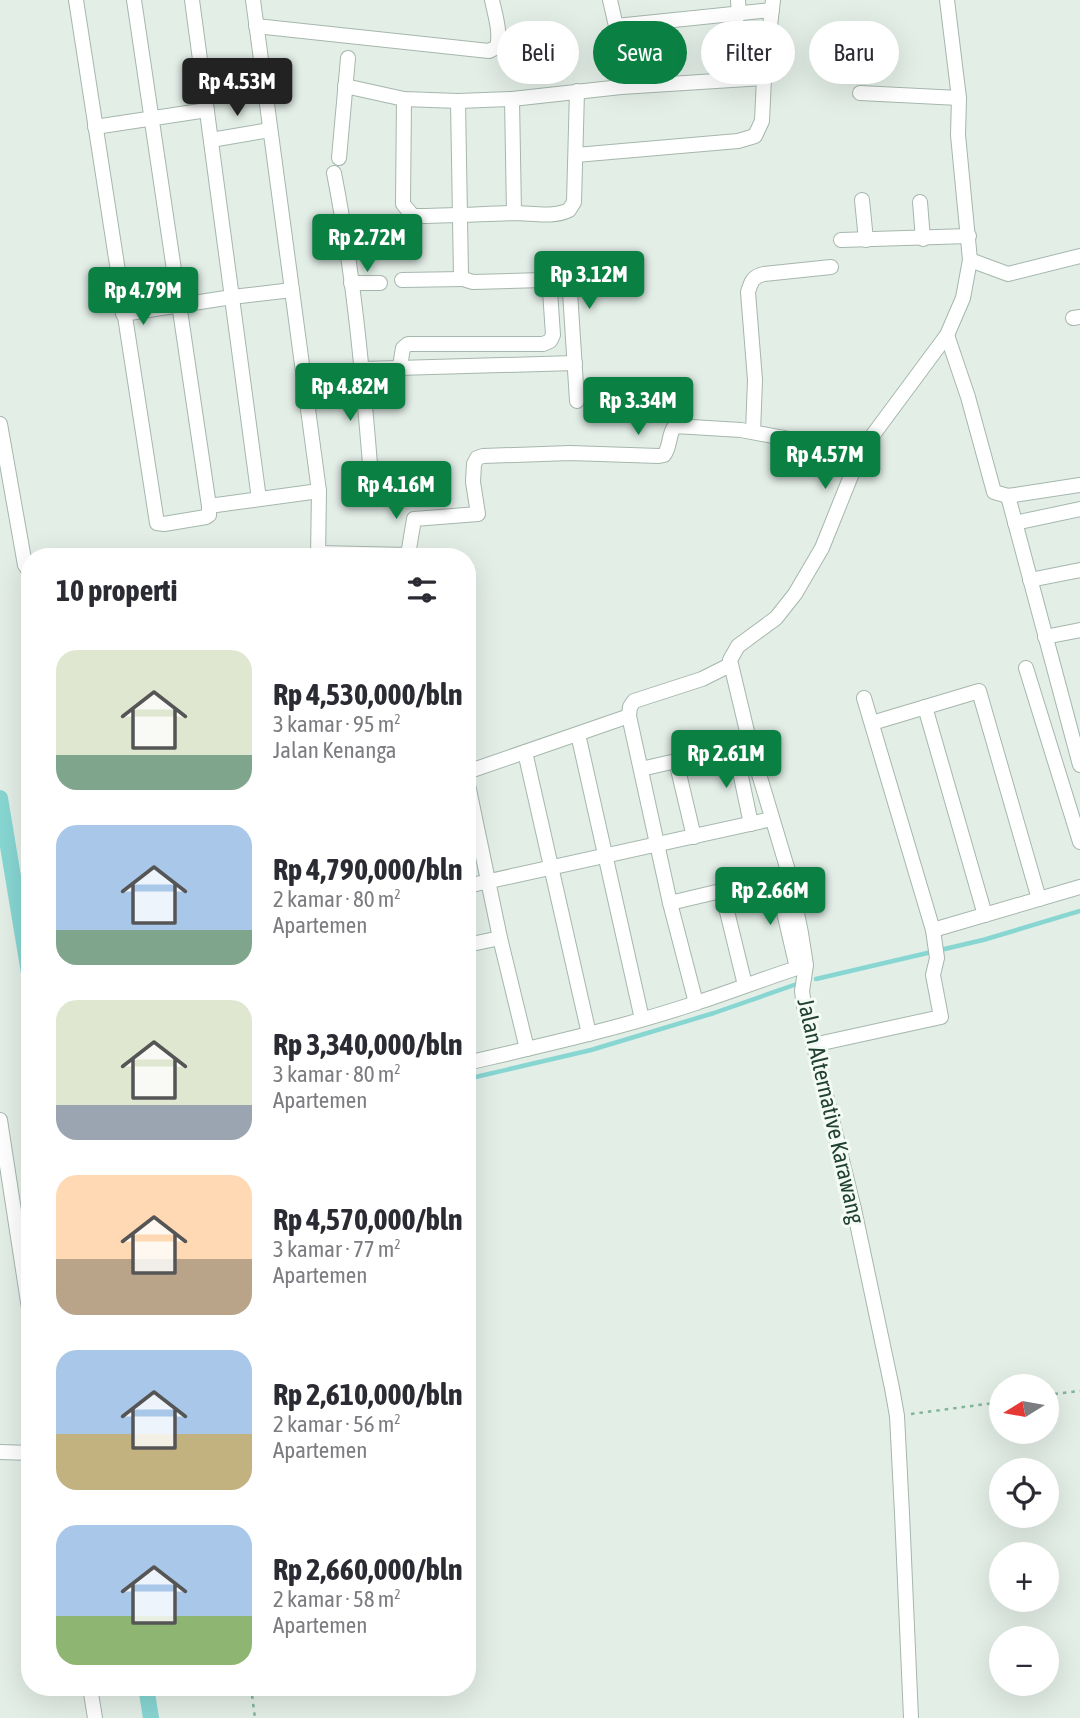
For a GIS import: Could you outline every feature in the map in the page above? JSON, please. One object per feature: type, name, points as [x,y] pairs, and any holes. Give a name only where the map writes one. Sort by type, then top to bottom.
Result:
[{"type":"street","points":[[76,0],[123,314],[158,523],[164,524],[206,517],[209,514],[209,506],[134,0]]},
{"type":"street","points":[[192,0],[260,499]]},
{"type":"street","points":[[253,0],[319,491],[318,548]]},
{"type":"street","points":[[256,26],[489,51],[496,48],[498,43],[498,24],[492,0]]},
{"type":"street","points":[[610,0],[615,21]]},
{"type":"street","points":[[696,1003],[657,845],[629,716],[630,707],[634,701],[702,679],[730,665],[733,652],[776,618],[795,594],[822,548],[848,480],[865,445],[947,335],[962,298],[970,260],[958,135],[959,99],[947,0]]},
{"type":"street","points":[[648,21],[739,7],[772,5]]},
{"type":"street","points":[[339,158],[348,58]]},
{"type":"street","points":[[203,83],[262,71]]},
{"type":"street","points":[[345,86],[404,99],[458,101],[512,99],[577,91],[701,82]]},
{"type":"street","points":[[621,84],[621,88]]},
{"type":"street","points":[[576,155],[750,138],[758,132],[762,121],[764,84]]},
{"type":"street","points":[[404,99],[403,204],[413,216],[555,214],[571,209],[574,202],[577,91]]},
{"type":"street","points":[[860,93],[959,99]]},
{"type":"street","points":[[512,99],[514,213]]},
{"type":"street","points":[[458,101],[459,268],[463,279]]},
{"type":"street","points":[[95,127],[207,110]]},
{"type":"street","points":[[211,140],[270,130]]},
{"type":"street","points":[[334,173],[344,227],[363,374],[370,464]]},
{"type":"street","points":[[862,200],[866,240]]},
{"type":"street","points":[[920,202],[923,239]]},
{"type":"street","points":[[344,227],[401,227],[413,216]]},
{"type":"street","points":[[841,240],[969,236]]},
{"type":"street","points":[[970,260],[1008,274],[1080,256]]},
{"type":"street","points":[[568,261],[577,401]]},
{"type":"street","points":[[753,432],[755,380],[748,292],[751,282],[756,276],[764,274],[831,267]]},
{"type":"street","points":[[400,366],[403,348],[408,344],[543,344],[552,339],[554,328],[550,291],[543,280],[402,280]]},
{"type":"street","points":[[351,283],[380,282]]},
{"type":"street","points":[[123,314],[178,304],[292,290]]},
{"type":"street","points":[[947,335],[968,397],[992,489],[1000,495],[1008,496],[1080,485]]},
{"type":"street","points":[[306,390],[400,366],[575,363]]},
{"type":"street","points":[[0,424],[22,548]]},
{"type":"street","points":[[409,548],[414,519],[478,514],[473,472],[477,458],[483,456],[580,453],[659,456],[668,450],[671,432],[675,426],[753,432],[805,442],[865,445]]},
{"type":"street","points":[[209,506],[319,491]]},
{"type":"street","points":[[1008,496],[1080,765]]},
{"type":"street","points":[[1016,523],[1080,509]]},
{"type":"street","points":[[1030,580],[1080,570]]},
{"type":"street","points":[[1045,637],[1080,630]]},
{"type":"street","name":"Jalan Alternative Karawang","points":[[730,665],[772,819],[782,876],[802,933],[806,965],[803,999],[854,1209],[897,1416],[911,1718]]},
{"type":"street","points":[[1026,668],[1080,842]]},
{"type":"street","points":[[872,723],[979,691],[1039,899]]},
{"type":"street","points":[[813,1045],[941,1017],[933,975],[936,953],[933,930],[864,698]]},
{"type":"street","points":[[925,707],[985,915]]},
{"type":"street","points":[[476,769],[629,716]]},
{"type":"street","points":[[578,734],[642,1019]]},
{"type":"street","points":[[641,769],[750,744]]},
{"type":"street","points":[[735,748],[751,824]]},
{"type":"street","points":[[525,752],[589,1034]]},
{"type":"street","points":[[676,761],[694,837]]},
{"type":"street","points":[[476,884],[772,819]]},
{"type":"street","points":[[476,823],[527,1049]]},
{"type":"street","points":[[476,1059],[642,1019],[797,968],[782,876],[670,903]]},
{"type":"street","points":[[933,930],[1080,887]]},
{"type":"street","points":[[722,891],[746,985]]},
{"type":"street","points":[[476,943],[500,938]]},
{"type":"street","points":[[0,1120],[21,1256]]},
{"type":"street","points":[[0,1452],[21,1453]]},
{"type":"street","points":[[91,1696],[95,1718]]},
{"type":"path","points":[[1059,1393],[1080,1391]]},
{"type":"path","points":[[897,1416],[989,1404]]},
{"type":"path","points":[[252,1696],[255,1718]]},
{"type":"waterway","points":[[0,798],[21,925]]},
{"type":"waterway","points":[[816,979],[983,940],[1080,911]]},
{"type":"waterway","points":[[476,1077],[591,1050],[714,1013],[797,984]]},
{"type":"waterway","points":[[147,1696],[151,1718]]}]
